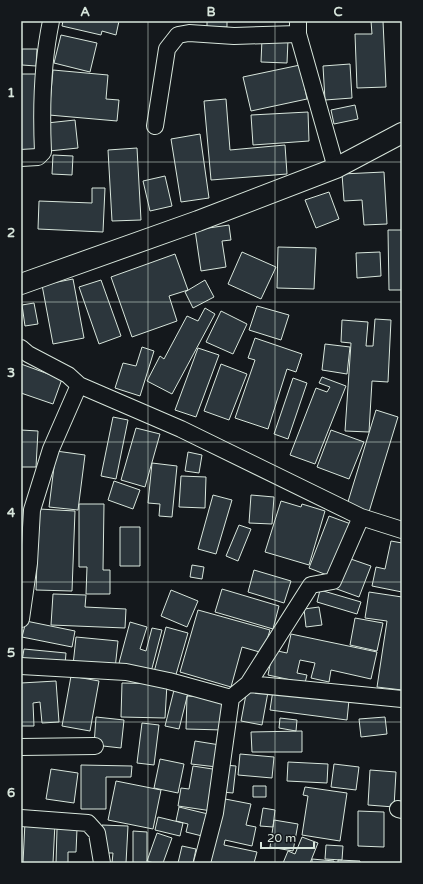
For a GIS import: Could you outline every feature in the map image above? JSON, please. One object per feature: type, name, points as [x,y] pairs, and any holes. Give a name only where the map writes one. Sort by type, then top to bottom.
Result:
[{"type":"street","points":[[21,158],[38,157],[43,152],[43,68],[51,21]]},
{"type":"street","points":[[155,126],[167,49],[178,35],[189,33],[234,36],[298,27],[336,168]]},
{"type":"street","points":[[21,284],[198,221],[336,168],[402,133]]},
{"type":"street","points":[[21,348],[28,354],[68,374],[79,385],[181,429],[361,517],[402,530]]},
{"type":"street","points":[[21,619],[28,563],[32,510],[51,449],[79,385]]},
{"type":"street","points":[[202,863],[215,813],[231,698],[248,684],[311,584],[333,581],[361,517]]},
{"type":"street","points":[[21,666],[126,672],[169,681],[231,698]]},
{"type":"street","points":[[248,684],[402,699]]},
{"type":"street","points":[[21,747],[95,746]]},
{"type":"street","points":[[21,818],[88,823],[97,833],[102,863]]},
{"type":"building","points":[[63,21],[119,21],[116,35],[102,31],[101,35],[62,26]]},
{"type":"building","points":[[207,21],[227,21],[227,27],[207,27]]},
{"type":"building","points":[[371,21],[383,21],[386,87],[357,88],[355,34],[372,34]]},
{"type":"building","points":[[61,35],[97,43],[90,72],[54,63]]},
{"type":"building","points":[[262,39],[288,40],[287,63],[261,62]]},
{"type":"building","points":[[22,49],[37,49],[36,66],[22,65]]},
{"type":"building","points":[[350,64],[352,98],[325,100],[323,66]]},
{"type":"building","points":[[300,65],[307,99],[251,111],[243,77]]},
{"type":"building","points":[[53,70],[108,75],[106,99],[119,100],[117,121],[49,115]]},
{"type":"building","points":[[21,74],[37,74],[35,151],[21,151]]},
{"type":"building","points":[[226,99],[230,150],[285,145],[287,174],[211,180],[204,101]]},
{"type":"building","points":[[355,105],[358,119],[334,124],[331,110]]},
{"type":"building","points":[[308,112],[309,141],[253,145],[251,115]]},
{"type":"building","points":[[75,120],[78,148],[49,151],[47,123]]},
{"type":"building","points":[[200,134],[209,198],[181,202],[171,139]]},
{"type":"building","points":[[137,148],[141,220],[112,221],[108,150]]},
{"type":"building","points":[[53,155],[73,156],[72,175],[52,174]]},
{"type":"building","points":[[384,172],[387,224],[364,225],[362,200],[344,201],[342,174]]},
{"type":"building","points":[[165,176],[172,206],[150,211],[143,181]]},
{"type":"building","points":[[92,188],[105,188],[103,232],[38,229],[39,201],[92,203]]},
{"type":"building","points":[[329,192],[339,219],[316,228],[305,200]]},
{"type":"building","points":[[229,225],[231,240],[222,241],[226,267],[201,271],[195,230]]},
{"type":"building","points":[[388,230],[402,230],[402,290],[389,290]]},
{"type":"building","points":[[278,247],[316,248],[314,289],[277,288]]},
{"type":"building","points":[[242,252],[276,267],[261,299],[228,284]]},
{"type":"building","points":[[380,252],[381,276],[357,278],[356,253]]},
{"type":"building","points":[[175,254],[188,290],[169,296],[177,321],[132,337],[111,277]]},
{"type":"building","points":[[73,279],[84,338],[53,344],[42,285]]},
{"type":"building","points":[[101,280],[121,336],[99,344],[79,287]]},
{"type":"building","points":[[205,280],[214,297],[193,308],[185,292]]},
{"type":"building","points":[[34,303],[38,324],[25,326],[22,305]]},
{"type":"building","points":[[257,306],[289,315],[281,340],[249,330]]},
{"type":"building","points":[[205,308],[215,314],[172,394],[147,381],[160,356],[164,359],[187,316],[198,321]]},
{"type":"building","points":[[221,311],[247,324],[233,354],[206,342]]},
{"type":"building","points":[[375,319],[391,320],[388,382],[372,381],[369,432],[345,431],[351,343],[341,342],[342,320],[368,322],[366,346],[373,346]]},
{"type":"building","points":[[255,338],[302,354],[296,372],[287,369],[268,429],[235,418],[255,360],[248,358]]},
{"type":"building","points":[[325,344],[350,347],[347,374],[322,370]]},
{"type":"building","points":[[142,347],[154,351],[140,396],[115,388],[123,363],[136,366]]},
{"type":"building","points":[[198,348],[219,355],[196,417],[175,410]]},
{"type":"building","points":[[21,364],[62,379],[53,404],[21,393]]},
{"type":"building","points":[[221,364],[247,374],[229,420],[204,411]]},
{"type":"building","points":[[322,377],[346,386],[315,464],[290,455],[316,388],[327,392],[330,387],[319,383]]},
{"type":"building","points":[[293,378],[307,383],[288,439],[274,434]]},
{"type":"building","points":[[376,410],[398,417],[369,512],[347,505]]},
{"type":"building","points":[[113,417],[128,420],[116,479],[101,476]]},
{"type":"building","points":[[136,428],[160,434],[145,487],[121,480]]},
{"type":"building","points":[[21,430],[38,431],[36,467],[21,467]]},
{"type":"building","points":[[331,430],[364,442],[349,479],[317,467]]},
{"type":"building","points":[[56,451],[85,455],[78,510],[49,507]]},
{"type":"building","points":[[188,452],[202,455],[199,473],[185,471]]},
{"type":"building","points":[[152,463],[177,466],[172,517],[159,516],[160,504],[148,503]]},
{"type":"building","points":[[181,476],[206,477],[205,508],[179,507]]},
{"type":"building","points":[[114,481],[140,490],[133,509],[108,500]]},
{"type":"building","points":[[213,495],[232,500],[216,554],[198,549]]},
{"type":"building","points":[[251,495],[274,497],[272,524],[249,523]]},
{"type":"building","points":[[281,501],[301,507],[302,504],[325,511],[309,565],[265,552]]},
{"type":"building","points":[[79,504],[104,504],[103,570],[110,570],[110,594],[86,594],[87,567],[79,567]]},
{"type":"building","points":[[39,509],[75,511],[72,591],[36,590]]},
{"type":"building","points":[[329,516],[351,524],[332,577],[309,568]]},
{"type":"building","points":[[239,525],[251,529],[238,561],[226,556]]},
{"type":"building","points":[[120,527],[140,527],[140,566],[120,566]]},
{"type":"building","points":[[391,541],[402,543],[402,592],[372,586],[376,567],[385,569]]},
{"type":"building","points":[[345,557],[371,566],[359,597],[334,588]]},
{"type":"building","points":[[192,565],[204,567],[202,579],[190,577]]},
{"type":"building","points":[[254,570],[291,581],[284,603],[248,592]]},
{"type":"building","points":[[222,589],[279,606],[273,629],[215,612]]},
{"type":"building","points":[[171,590],[198,601],[187,627],[161,616]]},
{"type":"building","points":[[320,590],[361,602],[357,614],[317,602]]},
{"type":"building","points":[[369,592],[402,597],[402,690],[377,687],[387,621],[365,618]]},
{"type":"building","points":[[53,594],[86,595],[85,607],[126,609],[125,628],[51,625]]},
{"type":"building","points":[[319,607],[322,625],[306,627],[304,609]]},
{"type":"building","points":[[198,610],[270,630],[263,653],[242,647],[231,687],[180,672]]},
{"type":"building","points":[[355,618],[383,623],[377,651],[350,645]]},
{"type":"building","points":[[26,621],[75,631],[72,647],[22,637]]},
{"type":"building","points":[[130,622],[147,627],[140,649],[146,651],[152,628],[162,630],[151,672],[119,663]]},
{"type":"building","points":[[166,627],[188,633],[175,678],[154,672]]},
{"type":"building","points":[[291,634],[377,652],[371,679],[331,670],[329,682],[311,678],[315,663],[300,660],[297,673],[307,675],[305,683],[268,675],[273,650],[287,653]]},
{"type":"building","points":[[76,637],[118,641],[115,669],[73,665]]},
{"type":"building","points":[[24,649],[66,653],[65,665],[22,661]]},
{"type":"building","points":[[71,676],[99,681],[90,731],[62,726]]},
{"type":"building","points":[[56,681],[59,722],[42,723],[40,702],[33,703],[34,726],[21,726],[21,683]]},
{"type":"building","points":[[122,683],[167,684],[165,718],[121,717]]},
{"type":"building","points":[[247,689],[268,692],[262,725],[241,721]]},
{"type":"building","points":[[174,690],[188,693],[179,729],[165,726]]},
{"type":"building","points":[[273,690],[349,700],[347,720],[270,710]]},
{"type":"building","points":[[187,696],[225,698],[223,730],[186,729]]},
{"type":"building","points":[[96,717],[124,720],[121,748],[94,745]]},
{"type":"building","points":[[385,717],[387,734],[361,737],[359,719]]},
{"type":"building","points":[[280,718],[297,720],[296,731],[279,728]]},
{"type":"building","points":[[142,723],[159,725],[154,765],[137,763]]},
{"type":"building","points":[[302,731],[302,752],[252,752],[251,732]]},
{"type":"building","points":[[195,741],[220,745],[217,767],[191,764]]},
{"type":"building","points":[[240,754],[274,757],[272,778],[238,775]]},
{"type":"building","points":[[160,759],[184,764],[178,793],[154,788]]},
{"type":"building","points":[[288,762],[328,764],[327,783],[287,781]]},
{"type":"building","points":[[334,764],[359,767],[356,790],[331,787]]},
{"type":"building","points":[[81,765],[132,766],[131,777],[106,777],[106,809],[81,809]]},
{"type":"building","points":[[225,765],[236,766],[233,793],[222,792]]},
{"type":"building","points":[[193,766],[219,770],[212,811],[178,806],[181,788],[189,789]]},
{"type":"building","points":[[51,769],[78,773],[74,803],[46,799]]},
{"type":"building","points":[[370,770],[396,772],[394,807],[368,805]]},
{"type":"building","points":[[116,781],[161,790],[153,829],[108,820]]},
{"type":"building","points":[[253,786],[266,786],[266,797],[253,797]]},
{"type":"building","points":[[305,787],[347,793],[340,841],[302,835],[308,796],[303,795]]},
{"type":"building","points":[[220,798],[251,804],[246,825],[256,827],[252,846],[225,840],[224,845],[257,852],[254,863],[206,863]]},
{"type":"building","points":[[179,807],[208,814],[202,836],[186,832],[188,824],[176,821]]},
{"type":"building","points":[[263,808],[275,810],[273,827],[260,826]]},
{"type":"building","points":[[358,811],[384,812],[384,847],[358,846]]},
{"type":"building","points":[[158,817],[183,823],[180,836],[155,830]]},
{"type":"building","points":[[274,820],[298,824],[293,851],[270,847]]},
{"type":"building","points":[[25,822],[55,823],[53,863],[23,863]]},
{"type":"building","points":[[102,825],[128,826],[126,863],[112,863],[113,853],[101,853]]},
{"type":"building","points":[[57,829],[77,829],[76,852],[68,852],[68,863],[56,863]]},
{"type":"building","points":[[133,831],[147,832],[147,863],[133,863]]},
{"type":"building","points":[[157,833],[172,838],[163,863],[147,861]]},
{"type":"building","points":[[302,837],[318,843],[310,863],[283,863],[288,851],[295,854]]},
{"type":"building","points":[[326,845],[343,846],[342,860],[325,859]]},
{"type":"building","points":[[182,846],[196,849],[193,863],[178,863]]},
{"type":"building","points":[[312,859],[334,861],[334,863],[312,863]]},
{"type":"building","points":[[338,860],[360,861],[360,863],[338,863]]}]
